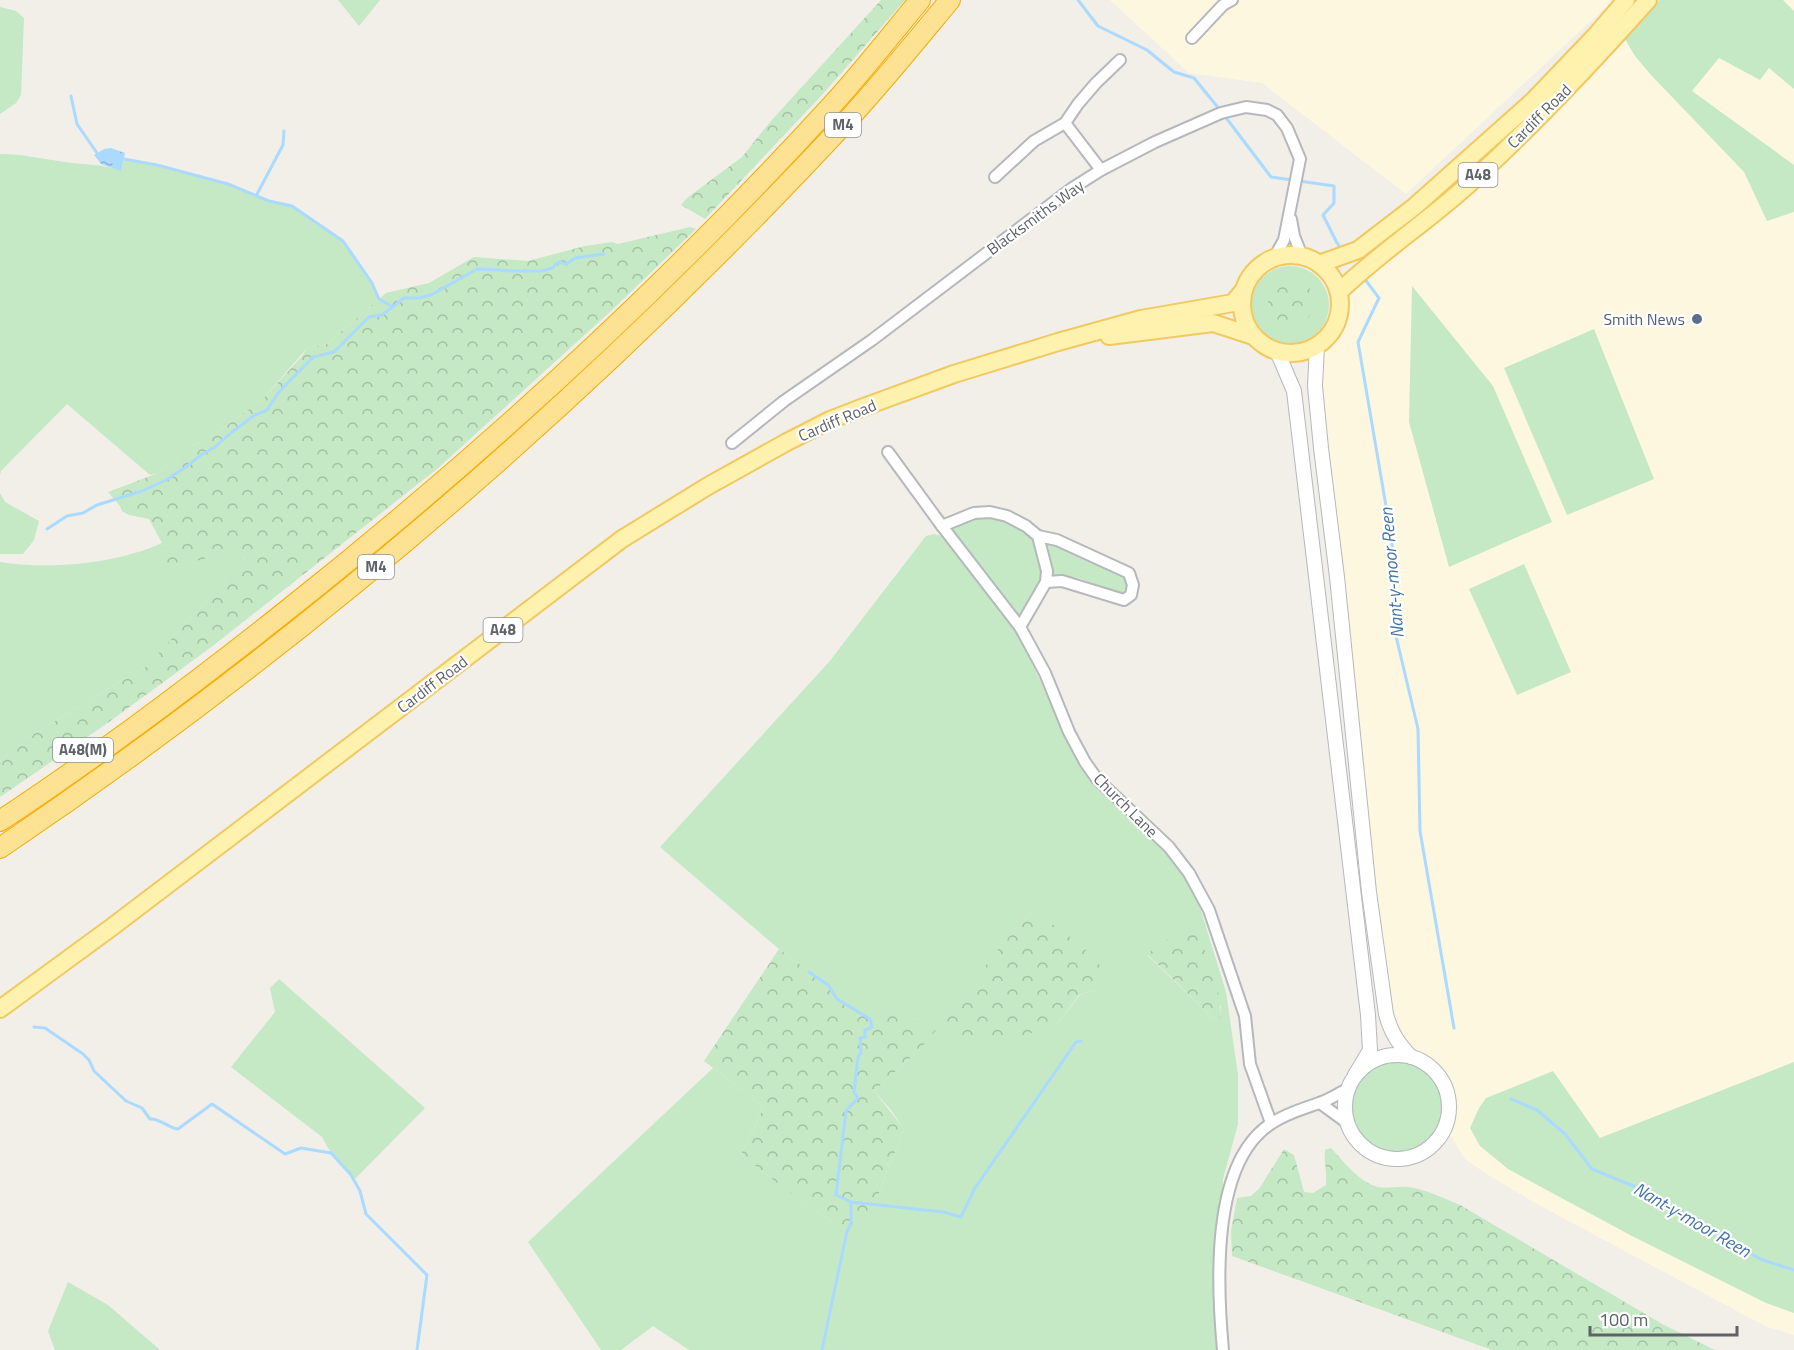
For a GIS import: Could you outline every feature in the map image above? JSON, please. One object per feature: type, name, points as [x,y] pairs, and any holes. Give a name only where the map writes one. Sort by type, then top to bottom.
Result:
[{"type":"highway","name":"M4","points":[[0,821],[170,700],[332,574],[457,470],[580,358],[707,235],[833,103],[920,0]]},
{"type":"highway","name":"M4","points":[[0,848],[176,724],[373,569],[532,434],[726,248],[848,120],[950,0]]},
{"type":"highway","name":"A48(M)","points":[[0,806],[84,749],[170,700]]},
{"type":"main road","name":"Cardiff Road","points":[[1319,264],[1358,250],[1414,207],[1533,101],[1626,0]]},
{"type":"main road","name":"Cardiff Road","points":[[1338,292],[1363,268],[1399,242],[1467,186],[1537,121],[1648,0]]},
{"type":"main road","points":[[1288,255],[1302,256],[1319,264],[1331,277],[1338,292],[1340,309],[1335,326],[1317,345],[1298,353],[1277,351],[1264,346],[1253,336],[1245,322],[1242,307],[1243,291],[1250,277],[1260,266],[1274,258],[1288,255]]},
{"type":"main road","name":"Cardiff Road","points":[[0,1009],[112,927],[622,539],[708,486],[830,420],[954,374],[1141,319],[1233,303],[1243,291]]},
{"type":"main road","name":"Cardiff Road","points":[[1058,342],[1213,323],[1253,336]]},
{"type":"street","points":[[1192,38],[1216,12],[1232,0]]},
{"type":"street","points":[[995,177],[1034,141],[1065,123],[1096,83],[1120,60]]},
{"type":"street","name":"Blacksmiths Way","points":[[732,443],[784,401],[863,347],[1071,189],[1101,170],[1207,119],[1246,107],[1267,110],[1277,115],[1287,128],[1300,159],[1284,240],[1274,258]]},
{"type":"street","points":[[1065,123],[1101,170]]},
{"type":"street","name":"Blacksmiths Way","points":[[1290,213],[1294,236],[1302,256]]},
{"type":"street","points":[[1317,345],[1315,386],[1340,601],[1369,892],[1386,1014],[1391,1031],[1411,1057]]},
{"type":"street","points":[[1277,351],[1294,391],[1368,1015],[1370,1050],[1355,1075],[1347,1089],[1344,1106],[1346,1122],[1355,1139],[1368,1152],[1386,1159],[1404,1159],[1422,1153],[1436,1142],[1445,1127],[1449,1109],[1445,1087],[1436,1072],[1422,1061],[1395,1055],[1366,1064],[1355,1075]]},
{"type":"street","name":"Church Lane","points":[[888,452],[1020,627],[1045,672],[1069,732],[1097,779],[1169,848],[1189,873],[1209,910],[1245,1016],[1251,1064],[1271,1123]]},
{"type":"street","points":[[942,526],[974,513],[990,512],[1007,516],[1026,526],[1038,536],[1057,540],[1129,573],[1132,585],[1131,595],[1124,600],[1062,581],[1046,582]]},
{"type":"street","points":[[1020,627],[1046,582],[1047,571],[1038,536]]},
{"type":"street","points":[[1223,1350],[1218,1298],[1222,1229],[1231,1180],[1251,1142],[1271,1123],[1300,1108],[1320,1103],[1347,1089]]},
{"type":"street","points":[[1320,1103],[1346,1122]]},
{"type":"shaded area","points":[[1110,0],[1613,0],[1406,194],[1262,83],[1189,73]]},
{"type":"shaded area","points":[[1648,0],[1794,0],[1794,1335],[1765,1326],[1537,1204],[1465,1159],[1445,1127],[1449,1109],[1445,1087],[1436,1072],[1422,1061],[1411,1057],[1398,1043],[1369,892],[1317,345],[1335,326],[1340,309],[1339,292],[1467,186]]},
{"type":"green space","points":[[338,0],[380,0],[359,26]]},
{"type":"green space","points":[[881,0],[905,0],[822,95],[705,219],[681,205],[742,157],[770,122]]},
{"type":"green space","points":[[1659,0],[1783,0],[1794,11],[1794,89],[1769,68],[1760,80],[1719,58],[1692,91],[1794,165],[1794,212],[1767,221],[1744,172],[1635,56],[1625,39]]},
{"type":"green space","points":[[0,7],[16,11],[24,18],[21,95],[16,103],[0,114]]},
{"type":"green space","points":[[0,154],[121,170],[124,159],[157,165],[228,184],[269,201],[292,206],[343,241],[372,283],[379,299],[327,344],[307,348],[262,400],[210,437],[191,447],[158,473],[150,475],[67,404],[1,471],[0,476]]},
{"type":"green space","points":[[690,227],[696,229],[611,311],[437,469],[214,645],[109,722],[0,797],[0,761],[25,739],[147,666],[245,558],[230,552],[173,567],[165,566],[162,543],[149,519],[129,515],[122,511],[108,492],[158,473],[191,447],[210,437],[262,400],[307,348],[327,344],[386,293],[429,283],[474,257],[528,261],[585,246],[612,242],[618,244]]},
{"type":"green space","points":[[1290,266],[1305,269],[1317,278],[1326,290],[1329,305],[1326,320],[1317,332],[1305,341],[1290,344],[1275,341],[1263,332],[1254,320],[1251,305],[1254,290],[1263,278],[1275,269]]},
{"type":"green space","points":[[1291,279],[1307,286],[1314,302],[1307,318],[1291,325],[1275,318],[1268,302],[1275,286]]},
{"type":"green space","points":[[1412,286],[1493,386],[1552,522],[1449,567],[1409,422]]},
{"type":"green space","points":[[1594,329],[1654,479],[1567,515],[1504,368]]},
{"type":"green space","points":[[0,493],[5,502],[39,521],[34,540],[23,554],[0,554]]},
{"type":"green space","points":[[997,516],[1031,533],[1043,564],[1042,585],[1021,619],[953,530],[953,526],[974,517]]},
{"type":"green space","points":[[934,534],[941,536],[962,560],[1022,641],[1079,766],[1169,852],[1182,870],[1199,904],[1226,992],[1238,1075],[1238,1124],[1223,1179],[1223,1350],[689,1350],[653,1326],[621,1350],[601,1350],[528,1242],[713,1068],[764,1107],[741,1155],[803,1203],[853,1237],[875,1203],[904,1129],[874,1091],[921,1048],[883,1025],[872,1027],[858,1011],[837,999],[828,985],[779,949],[660,847],[829,662],[926,536]],"holes":[[[1034,911],[1094,990],[1080,995],[1057,1024],[938,1029],[1003,943]],[[1167,942],[1221,1006],[1221,1017],[1215,1020],[1147,955]]]},
{"type":"green space","points":[[162,543],[173,567],[230,551],[245,558],[147,666],[25,739],[0,761],[0,562],[40,565],[82,563],[124,556]]},
{"type":"green space","points":[[1051,543],[1128,577],[1128,592],[1123,595],[1079,578],[1053,575],[1048,545]]},
{"type":"green space","points":[[1524,564],[1571,672],[1517,695],[1469,589]]},
{"type":"green space","points":[[1034,911],[1081,945],[1111,977],[1094,990],[1079,995],[1057,1024],[1020,1037],[992,1041],[937,1029],[921,1048],[874,1091],[904,1129],[875,1203],[853,1238],[847,1231],[803,1203],[741,1155],[764,1107],[704,1061],[779,949],[828,985],[837,999],[870,1019],[872,1027],[883,1025],[890,1016],[899,1015],[937,1028],[1003,943]]},
{"type":"green space","points":[[1192,923],[1208,957],[1215,981],[1221,1017],[1215,1020],[1147,954]]},
{"type":"green space","points":[[279,979],[425,1108],[354,1180],[331,1153],[322,1137],[231,1067],[275,1012],[270,988]]},
{"type":"green space","points":[[1397,1062],[1414,1066],[1429,1075],[1438,1090],[1442,1107],[1438,1124],[1429,1139],[1414,1148],[1397,1152],[1380,1148],[1365,1139],[1356,1124],[1352,1107],[1356,1090],[1365,1075],[1380,1066]]},
{"type":"green space","points":[[1794,1062],[1794,1313],[1766,1303],[1630,1235],[1508,1169],[1480,1146],[1470,1128],[1486,1098],[1553,1071],[1600,1138]]},
{"type":"green space","points":[[1331,1148],[1364,1181],[1381,1188],[1414,1188],[1460,1205],[1664,1325],[1715,1350],[1492,1350],[1232,1256],[1231,1231],[1237,1198],[1251,1196],[1259,1189],[1284,1149],[1294,1155],[1304,1192],[1313,1193],[1326,1185],[1325,1150]]},
{"type":"green space","points":[[68,1282],[108,1305],[160,1350],[55,1350],[48,1331]]},
{"type":"water","points":[[111,148],[125,153],[121,171],[101,164],[94,155]]},
{"type":"waterway","points":[[1078,0],[1098,26],[1147,50],[1174,72],[1194,78],[1220,110]]},
{"type":"waterway","points":[[71,96],[77,124],[97,153]]},
{"type":"waterway","name":"Nant-y-moor Reen","points":[[1224,115],[1271,177],[1292,180]]},
{"type":"waterway","points":[[256,196],[283,145],[284,131]]},
{"type":"waterway","points":[[124,159],[157,165],[228,184],[269,201],[292,206],[343,241],[372,283],[379,299],[391,306]]},
{"type":"waterway","name":"Nant-y-moor Reen","points":[[1299,181],[1334,186],[1334,203],[1323,215],[1341,249]]},
{"type":"waterway","name":"Nant-y-moor Reen","points":[[47,529],[67,516],[83,513],[97,505],[142,491],[166,480],[215,447],[255,415],[267,410],[279,392],[313,357],[334,352],[369,317],[382,315],[404,298],[431,295],[477,269],[542,271],[552,268],[559,262],[567,264],[575,258],[604,254]]},
{"type":"waterway","name":"Nant-y-moor Reen","points":[[1364,278],[1379,298],[1358,342],[1392,541],[1396,636],[1418,729],[1420,831],[1454,1028]]},
{"type":"waterway","points":[[809,972],[828,985],[837,999],[870,1019],[872,1027],[865,1030],[865,1037],[860,1038],[861,1053],[858,1057],[854,1092],[858,1098],[846,1111],[836,1195],[851,1202],[851,1224],[847,1231],[822,1350]]},
{"type":"waterway","points":[[34,1027],[45,1028],[83,1054],[94,1071],[126,1101],[142,1108],[150,1119],[178,1129],[212,1104],[285,1154],[301,1148],[331,1153],[351,1175],[360,1191],[366,1214],[427,1275],[417,1350]]},
{"type":"waterway","points":[[851,1202],[943,1212],[961,1217],[975,1188],[1076,1042],[1081,1041]]},
{"type":"waterway","name":"Nant-y-moor Reen","points":[[1511,1099],[1537,1110],[1565,1134],[1592,1169],[1653,1194],[1760,1259],[1794,1270]]},
{"type":"place","name":"Smith News","points":[[1697,319]]}]
